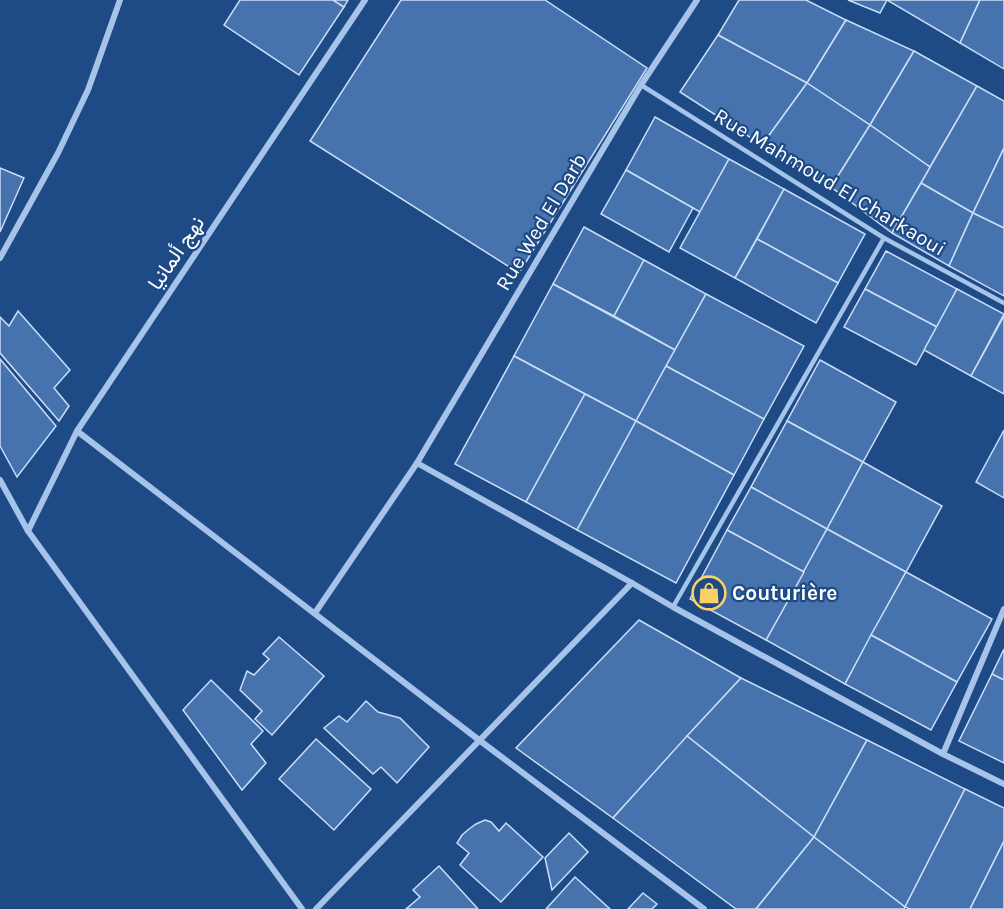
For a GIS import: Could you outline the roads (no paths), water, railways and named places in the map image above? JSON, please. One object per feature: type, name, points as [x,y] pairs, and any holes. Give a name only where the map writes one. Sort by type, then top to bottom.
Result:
[{"type":"street","points":[[0,258],[58,153],[88,90],[120,0]]},
{"type":"street","name":"نهج ألمانيا","points":[[28,531],[77,430],[365,0]]},
{"type":"street","name":"Rue Wed El Darb","points":[[315,613],[417,463],[641,86],[697,0]]},
{"type":"street","points":[[77,430],[479,740],[704,909]]},
{"type":"street","points":[[417,463],[673,607],[943,754],[1004,784]]},
{"type":"street","points":[[0,480],[28,531],[302,909]]},
{"type":"street","points":[[316,909],[632,583]]},
{"type":"street","points":[[943,754],[1004,609]]},
{"type":"lane","name":"Rue Mahmoud El Charkaoui","points":[[641,86],[884,238],[1004,303]]},
{"type":"lane","points":[[673,607],[884,238]]},
{"type":"place","name":"Couturière","points":[[709,593]]}]
